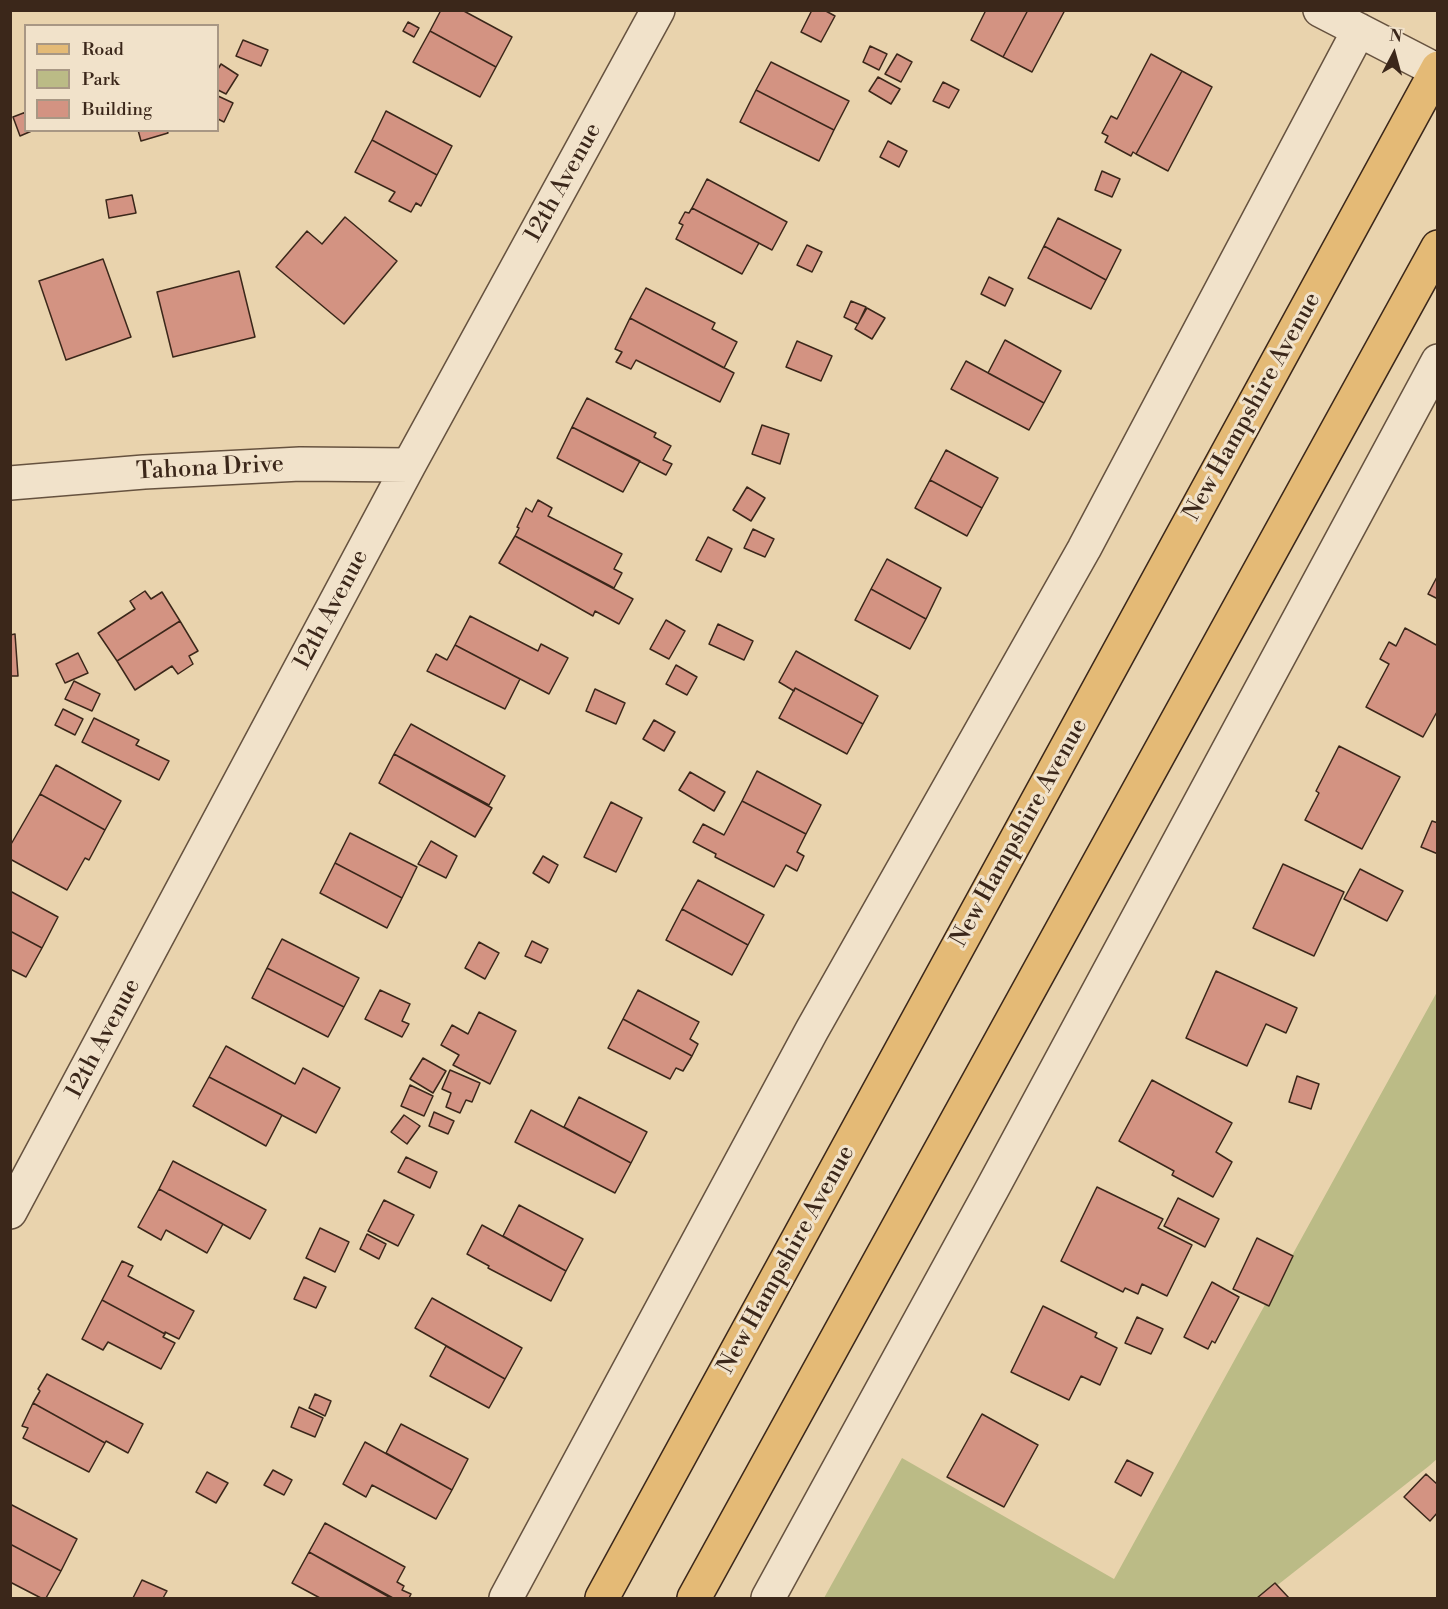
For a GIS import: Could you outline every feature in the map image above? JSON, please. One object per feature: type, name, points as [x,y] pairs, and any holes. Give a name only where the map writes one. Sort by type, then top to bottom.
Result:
[{"type":"main road","name":"New Hampshire Avenue","points":[[602,1599],[1437,70]]},
{"type":"main road","points":[[694,1599],[1437,247]]},
{"type":"street","name":"12th Avenue","points":[[10,1212],[409,465],[658,10]]},
{"type":"street","points":[[1320,10],[1437,70]]},
{"type":"street","points":[[506,1599],[812,1030],[1084,549],[1359,30]]},
{"type":"street","points":[[768,1599],[992,1189],[1437,361]]},
{"type":"street","name":"Tahona Drive","points":[[10,483],[144,472],[300,464],[409,465]]},
{"type":"green space","points":[[1437,992],[1438,1458],[1261,1598],[824,1598],[902,1458],[1114,1579]]},
{"type":"building","points":[[441,10],[462,10],[512,37],[496,67],[430,31]]},
{"type":"building","points":[[812,10],[824,10],[835,16],[821,42],[801,32]]},
{"type":"building","points":[[986,10],[1028,10],[1003,57],[971,40]]},
{"type":"building","points":[[1028,10],[1065,10],[1032,72],[1003,57]]},
{"type":"building","points":[[408,22],[419,28],[414,37],[403,31]]},
{"type":"building","points":[[430,31],[496,67],[480,97],[413,62]]},
{"type":"building","points":[[243,40],[268,50],[261,66],[236,56]]},
{"type":"building","points":[[870,46],[887,54],[879,70],[863,62]]},
{"type":"building","points":[[897,54],[912,62],[901,82],[885,74]]},
{"type":"building","points":[[1151,54],[1182,71],[1136,154],[1133,152],[1131,156],[1105,142],[1108,136],[1102,133],[1111,116],[1117,119]]},
{"type":"building","points":[[771,62],[849,101],[834,130],[756,90]]},
{"type":"building","points":[[221,64],[238,75],[226,94],[219,90]]},
{"type":"building","points":[[1182,71],[1212,87],[1168,171],[1136,154]]},
{"type":"building","points":[[878,77],[900,89],[891,104],[869,91]]},
{"type":"building","points":[[943,82],[959,90],[949,108],[933,101]]},
{"type":"building","points":[[756,90],[834,130],[819,161],[740,122]]},
{"type":"building","points":[[219,96],[233,103],[224,122],[219,120]]},
{"type":"building","points":[[386,111],[452,146],[437,175],[372,140]]},
{"type":"building","points":[[24,113],[24,132],[29,132],[20,136],[13,117]]},
{"type":"building","points":[[139,132],[168,133],[141,141]]},
{"type":"building","points":[[372,140],[437,175],[421,206],[416,203],[411,212],[389,201],[395,192],[355,172]]},
{"type":"building","points":[[888,141],[907,151],[899,167],[880,157]]},
{"type":"building","points":[[1102,171],[1120,179],[1112,197],[1095,190]]},
{"type":"building","points":[[707,179],[787,222],[772,250],[692,208]]},
{"type":"building","points":[[132,195],[136,213],[109,218],[106,200]]},
{"type":"building","points":[[692,208],[759,243],[742,274],[676,239],[683,225],[679,223],[685,212],[689,213]]},
{"type":"building","points":[[345,217],[397,261],[344,324],[276,267],[307,231],[322,244]]},
{"type":"building","points":[[1058,218],[1121,250],[1106,280],[1044,246]]},
{"type":"building","points":[[807,245],[822,252],[812,272],[797,265]]},
{"type":"building","points":[[1044,246],[1106,280],[1091,309],[1028,278]]},
{"type":"building","points":[[103,259],[131,337],[66,360],[39,281]]},
{"type":"building","points":[[239,271],[255,337],[173,357],[157,292]]},
{"type":"building","points":[[989,277],[1013,289],[1005,306],[981,294]]},
{"type":"building","points":[[646,288],[715,323],[712,329],[737,342],[724,368],[630,318]]},
{"type":"building","points":[[851,301],[866,307],[858,324],[844,317]]},
{"type":"building","points":[[867,308],[885,318],[872,339],[855,329]]},
{"type":"building","points":[[630,318],[734,373],[720,402],[636,360],[631,369],[616,362],[622,352],[615,349]]},
{"type":"building","points":[[1005,340],[1061,371],[1044,403],[988,373]]},
{"type":"building","points":[[797,341],[832,356],[821,381],[786,367]]},
{"type":"building","points":[[966,361],[1044,403],[1029,430],[951,389]]},
{"type":"building","points":[[587,398],[656,433],[654,437],[671,446],[663,460],[672,464],[666,475],[572,427]]},
{"type":"building","points":[[762,425],[789,434],[780,464],[752,454]]},
{"type":"building","points":[[572,427],[640,461],[623,492],[557,458]]},
{"type":"building","points":[[946,450],[998,478],[982,508],[930,480]]},
{"type":"building","points":[[930,480],[982,508],[967,536],[915,508]]},
{"type":"building","points":[[747,487],[765,498],[751,521],[733,510]]},
{"type":"building","points":[[538,500],[552,508],[548,516],[622,554],[614,569],[622,573],[614,588],[515,536],[526,508],[532,512]]},
{"type":"building","points":[[753,529],[774,539],[765,557],[744,548]]},
{"type":"building","points":[[515,536],[633,599],[619,624],[595,611],[593,616],[499,563]]},
{"type":"building","points":[[708,537],[732,549],[721,572],[696,560]]},
{"type":"building","points":[[887,559],[941,588],[926,619],[871,589]]},
{"type":"building","points":[[1438,575],[1438,599],[1428,594]]},
{"type":"building","points":[[871,589],[926,619],[910,649],[855,620]]},
{"type":"building","points":[[145,591],[151,599],[162,592],[180,621],[117,661],[98,633],[135,609],[130,601]]},
{"type":"building","points":[[470,616],[538,651],[541,644],[568,658],[549,694],[455,645]]},
{"type":"building","points":[[666,620],[685,631],[669,659],[650,649]]},
{"type":"building","points":[[180,621],[198,651],[189,656],[193,664],[178,674],[172,666],[135,690],[117,661]]},
{"type":"building","points":[[718,624],[753,641],[744,660],[709,644]]},
{"type":"building","points":[[1405,628],[1438,646],[1438,710],[1423,737],[1366,707],[1389,664],[1380,659],[1389,642],[1396,646]]},
{"type":"building","points":[[15,634],[18,676],[10,676],[10,635]]},
{"type":"building","points":[[455,645],[520,679],[505,709],[427,671],[436,654],[447,660]]},
{"type":"building","points":[[796,651],[878,696],[863,724],[779,682]]},
{"type":"building","points":[[78,653],[88,673],[65,683],[56,664]]},
{"type":"building","points":[[676,665],[697,677],[687,695],[666,684]]},
{"type":"building","points":[[74,681],[100,694],[92,711],[65,699]]},
{"type":"building","points":[[795,688],[863,724],[847,754],[779,718]]},
{"type":"building","points":[[595,689],[625,703],[616,724],[586,711]]},
{"type":"building","points":[[63,709],[83,719],[75,735],[55,725]]},
{"type":"building","points":[[94,718],[139,740],[136,745],[169,761],[159,780],[82,742]]},
{"type":"building","points":[[654,720],[675,732],[664,751],[643,739]]},
{"type":"building","points":[[411,724],[505,776],[489,805],[394,754]]},
{"type":"building","points":[[1339,746],[1400,777],[1362,849],[1305,820],[1319,793],[1316,791]]},
{"type":"building","points":[[394,754],[492,808],[475,837],[379,783]]},
{"type":"building","points":[[56,765],[121,801],[105,830],[40,794]]},
{"type":"building","points":[[757,771],[821,805],[806,834],[742,801]]},
{"type":"building","points":[[690,772],[725,792],[714,811],[679,790]]},
{"type":"building","points":[[40,794],[105,830],[89,860],[85,858],[67,890],[10,859],[10,846]]},
{"type":"building","points":[[742,801],[806,834],[797,852],[804,856],[797,871],[786,865],[774,887],[715,857],[716,854],[693,842],[703,824],[724,835]]},
{"type":"building","points":[[611,802],[642,818],[616,872],[584,857]]},
{"type":"building","points":[[1432,821],[1438,823],[1438,854],[1421,847]]},
{"type":"building","points":[[350,833],[417,867],[402,898],[335,863]]},
{"type":"building","points":[[431,841],[457,856],[446,878],[418,864]]},
{"type":"building","points":[[543,856],[558,865],[549,883],[533,873]]},
{"type":"building","points":[[335,863],[402,898],[387,928],[320,893]]},
{"type":"building","points":[[1283,864],[1344,892],[1314,956],[1253,928]]},
{"type":"building","points":[[1360,869],[1403,891],[1387,921],[1344,899]]},
{"type":"building","points":[[698,880],[764,915],[748,945],[682,909]]},
{"type":"building","points":[[10,891],[58,917],[42,948],[10,931]]},
{"type":"building","points":[[682,909],[748,945],[732,975],[666,940]]},
{"type":"building","points":[[10,931],[42,948],[26,977],[10,969]]},
{"type":"building","points":[[282,939],[359,978],[344,1007],[267,968]]},
{"type":"building","points":[[532,941],[548,949],[541,963],[525,956]]},
{"type":"building","points":[[479,942],[499,953],[485,979],[465,968]]},
{"type":"building","points":[[267,968],[344,1007],[328,1037],[252,998]]},
{"type":"building","points":[[1216,971],[1297,1008],[1286,1033],[1266,1024],[1247,1066],[1186,1038]]},
{"type":"building","points":[[380,990],[410,1004],[402,1021],[409,1024],[402,1037],[365,1019]]},
{"type":"building","points":[[638,990],[699,1022],[690,1039],[698,1044],[692,1056],[623,1019]]},
{"type":"building","points":[[479,1012],[516,1031],[490,1084],[453,1065],[459,1055],[441,1045],[452,1025],[468,1034]]},
{"type":"building","points":[[623,1019],[692,1056],[683,1071],[676,1068],[670,1079],[608,1048]]},
{"type":"building","points":[[226,1046],[295,1084],[303,1068],[340,1088],[316,1133],[209,1077]]},
{"type":"building","points":[[423,1058],[446,1071],[433,1093],[410,1079]]},
{"type":"building","points":[[450,1070],[480,1083],[472,1102],[466,1100],[460,1113],[446,1107],[451,1093],[442,1089]]},
{"type":"building","points":[[1297,1076],[1319,1084],[1311,1109],[1289,1102]]},
{"type":"building","points":[[209,1077],[282,1115],[266,1146],[193,1106]]},
{"type":"building","points":[[1152,1080],[1232,1123],[1216,1152],[1232,1162],[1213,1197],[1172,1175],[1174,1171],[1119,1141]]},
{"type":"building","points":[[410,1085],[433,1096],[424,1116],[401,1106]]},
{"type":"building","points":[[579,1097],[647,1132],[631,1163],[564,1127]]},
{"type":"building","points":[[531,1110],[631,1163],[615,1193],[515,1142]]},
{"type":"building","points":[[434,1112],[454,1121],[448,1134],[429,1126]]},
{"type":"building","points":[[404,1115],[420,1126],[407,1144],[391,1132]]},
{"type":"building","points":[[406,1157],[437,1172],[430,1188],[398,1172]]},
{"type":"building","points":[[173,1161],[266,1210],[250,1239],[159,1189]]},
{"type":"building","points":[[1097,1187],[1163,1219],[1158,1228],[1192,1245],[1167,1296],[1142,1284],[1138,1294],[1125,1288],[1123,1292],[1061,1261]]},
{"type":"building","points":[[159,1189],[223,1224],[207,1253],[166,1230],[161,1240],[138,1227]]},
{"type":"building","points":[[1178,1198],[1219,1219],[1205,1247],[1164,1226]]},
{"type":"building","points":[[384,1200],[414,1215],[398,1246],[368,1231]]},
{"type":"building","points":[[519,1205],[583,1239],[566,1271],[503,1236]]},
{"type":"building","points":[[482,1225],[566,1271],[551,1301],[488,1268],[489,1266],[467,1254]]},
{"type":"building","points":[[320,1228],[349,1242],[335,1272],[306,1258]]},
{"type":"building","points":[[367,1234],[386,1244],[379,1259],[360,1249]]},
{"type":"building","points":[[1257,1238],[1293,1256],[1269,1306],[1233,1289]]},
{"type":"building","points":[[122,1261],[133,1266],[128,1276],[194,1311],[179,1339],[165,1332],[165,1334],[102,1300]]},
{"type":"building","points":[[304,1277],[326,1287],[316,1308],[294,1299]]},
{"type":"building","points":[[1212,1282],[1239,1297],[1215,1343],[1212,1341],[1208,1349],[1184,1337]]},
{"type":"building","points":[[432,1298],[522,1348],[505,1379],[415,1328]]},
{"type":"building","points":[[102,1300],[165,1334],[163,1337],[175,1343],[161,1369],[108,1342],[103,1350],[82,1339]]},
{"type":"building","points":[[1043,1306],[1097,1333],[1095,1337],[1117,1348],[1100,1385],[1081,1376],[1069,1400],[1011,1372]]},
{"type":"building","points":[[1137,1317],[1163,1329],[1151,1354],[1125,1343]]},
{"type":"building","points":[[446,1346],[505,1379],[489,1408],[430,1376]]},
{"type":"building","points":[[47,1374],[143,1424],[128,1453],[106,1441],[105,1443],[33,1403]]},
{"type":"building","points":[[315,1394],[331,1401],[325,1416],[309,1408]]},
{"type":"building","points":[[33,1403],[105,1443],[89,1472],[23,1438],[28,1428],[22,1426]]},
{"type":"building","points":[[299,1407],[323,1418],[315,1437],[291,1427]]},
{"type":"building","points":[[982,1414],[1038,1445],[1004,1507],[947,1477]]},
{"type":"building","points":[[401,1424],[468,1459],[452,1490],[386,1453]]},
{"type":"building","points":[[365,1442],[452,1490],[436,1519],[372,1485],[366,1497],[343,1484]]},
{"type":"building","points":[[1127,1460],[1153,1473],[1141,1496],[1115,1482]]},
{"type":"building","points":[[273,1470],[292,1480],[284,1495],[264,1485]]},
{"type":"building","points":[[207,1472],[228,1483],[216,1503],[196,1492]]},
{"type":"building","points":[[1426,1474],[1438,1485],[1438,1512],[1430,1521],[1404,1497]]},
{"type":"building","points":[[10,1504],[77,1539],[61,1571],[10,1544]]},
{"type":"building","points":[[325,1523],[405,1567],[397,1582],[404,1586],[402,1590],[411,1594],[409,1598],[393,1598],[309,1552]]},
{"type":"building","points":[[10,1544],[61,1571],[46,1598],[41,1598],[10,1582]]},
{"type":"building","points":[[309,1552],[393,1598],[320,1598],[292,1583]]},
{"type":"building","points":[[142,1580],[167,1591],[163,1598],[133,1598]]},
{"type":"building","points":[[1275,1583],[1289,1598],[1257,1598]]}]
